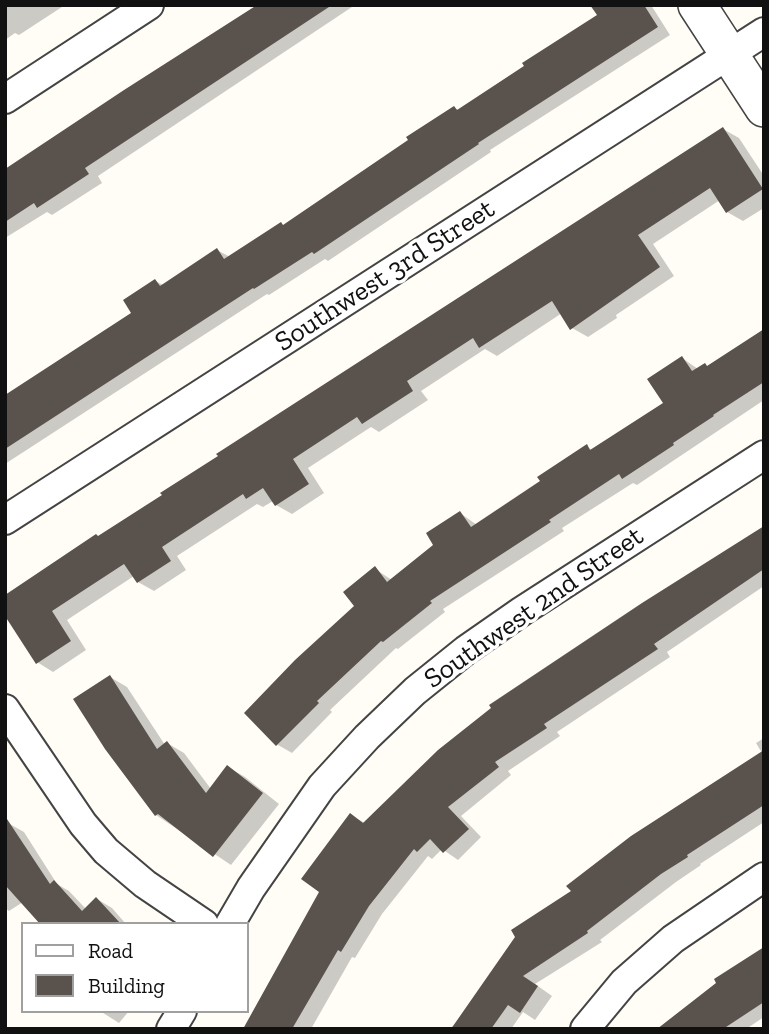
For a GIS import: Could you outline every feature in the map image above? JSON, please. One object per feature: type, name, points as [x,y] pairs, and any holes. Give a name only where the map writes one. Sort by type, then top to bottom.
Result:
[{"type":"street","points":[[5,99],[149,5]]},
{"type":"street","points":[[697,5],[764,108]]},
{"type":"street","name":"Southwest 3rd Street","points":[[5,520],[764,32]]},
{"type":"street","name":"Southwest 2nd Street","points":[[231,922],[251,888],[322,786],[367,737],[415,691],[466,650],[522,611],[764,454]]},
{"type":"street","points":[[5,709],[83,824],[106,851],[145,884],[201,922]]},
{"type":"street","points":[[585,1029],[624,982],[673,939],[764,877]]},
{"type":"street","points":[[171,1029],[181,1013]]},
{"type":"building","points":[[257,5],[332,5],[85,168],[89,174],[37,208],[34,203],[5,222],[5,169]]},
{"type":"building","points":[[590,5],[644,5],[658,27],[478,143],[314,254],[312,252],[253,288],[5,449],[5,395],[131,313],[123,300],[155,279],[160,286],[217,248],[224,259],[281,222],[283,225],[408,140],[406,137],[454,106],[457,110],[524,66],[522,63],[597,15]]},
{"type":"building","points":[[723,127],[763,189],[726,213],[710,188],[638,235],[660,267],[570,330],[552,301],[479,348],[473,338],[407,381],[413,391],[362,424],[357,417],[293,459],[309,484],[275,506],[263,488],[246,499],[243,494],[162,547],[171,561],[137,583],[124,564],[52,611],[71,641],[36,664],[5,616],[5,595],[96,534],[98,536],[162,495],[160,493],[218,456],[216,454]]},
{"type":"building","points":[[764,329],[764,382],[673,443],[674,445],[622,479],[619,474],[430,601],[432,603],[381,641],[317,701],[319,703],[276,746],[244,713],[295,660],[354,606],[343,592],[375,566],[387,582],[433,545],[426,533],[460,511],[471,527],[540,481],[537,477],[587,444],[590,450],[663,403],[647,379],[682,356],[692,371],[705,363],[707,366]]},
{"type":"building","points":[[764,526],[764,569],[654,644],[658,649],[544,724],[547,728],[495,762],[499,767],[448,807],[469,829],[443,853],[430,839],[417,852],[414,849],[369,906],[341,952],[338,950],[292,1029],[243,1029],[319,892],[301,879],[350,813],[363,823],[438,750],[491,708],[489,705]]},
{"type":"building","points":[[110,675],[157,749],[167,741],[206,793],[227,765],[263,793],[213,857],[158,814],[155,816],[105,749],[73,699]]},
{"type":"building","points":[[764,750],[764,805],[687,855],[688,857],[661,874],[587,931],[588,933],[523,976],[538,986],[520,1013],[508,1005],[491,1029],[451,1029],[515,937],[511,930],[571,891],[566,886],[631,836]]},
{"type":"building","points":[[5,816],[50,884],[54,880],[82,911],[96,897],[119,922],[38,922],[5,885]]},
{"type":"building","points":[[764,947],[764,1002],[723,1029],[657,1029],[716,983],[714,979]]}]
